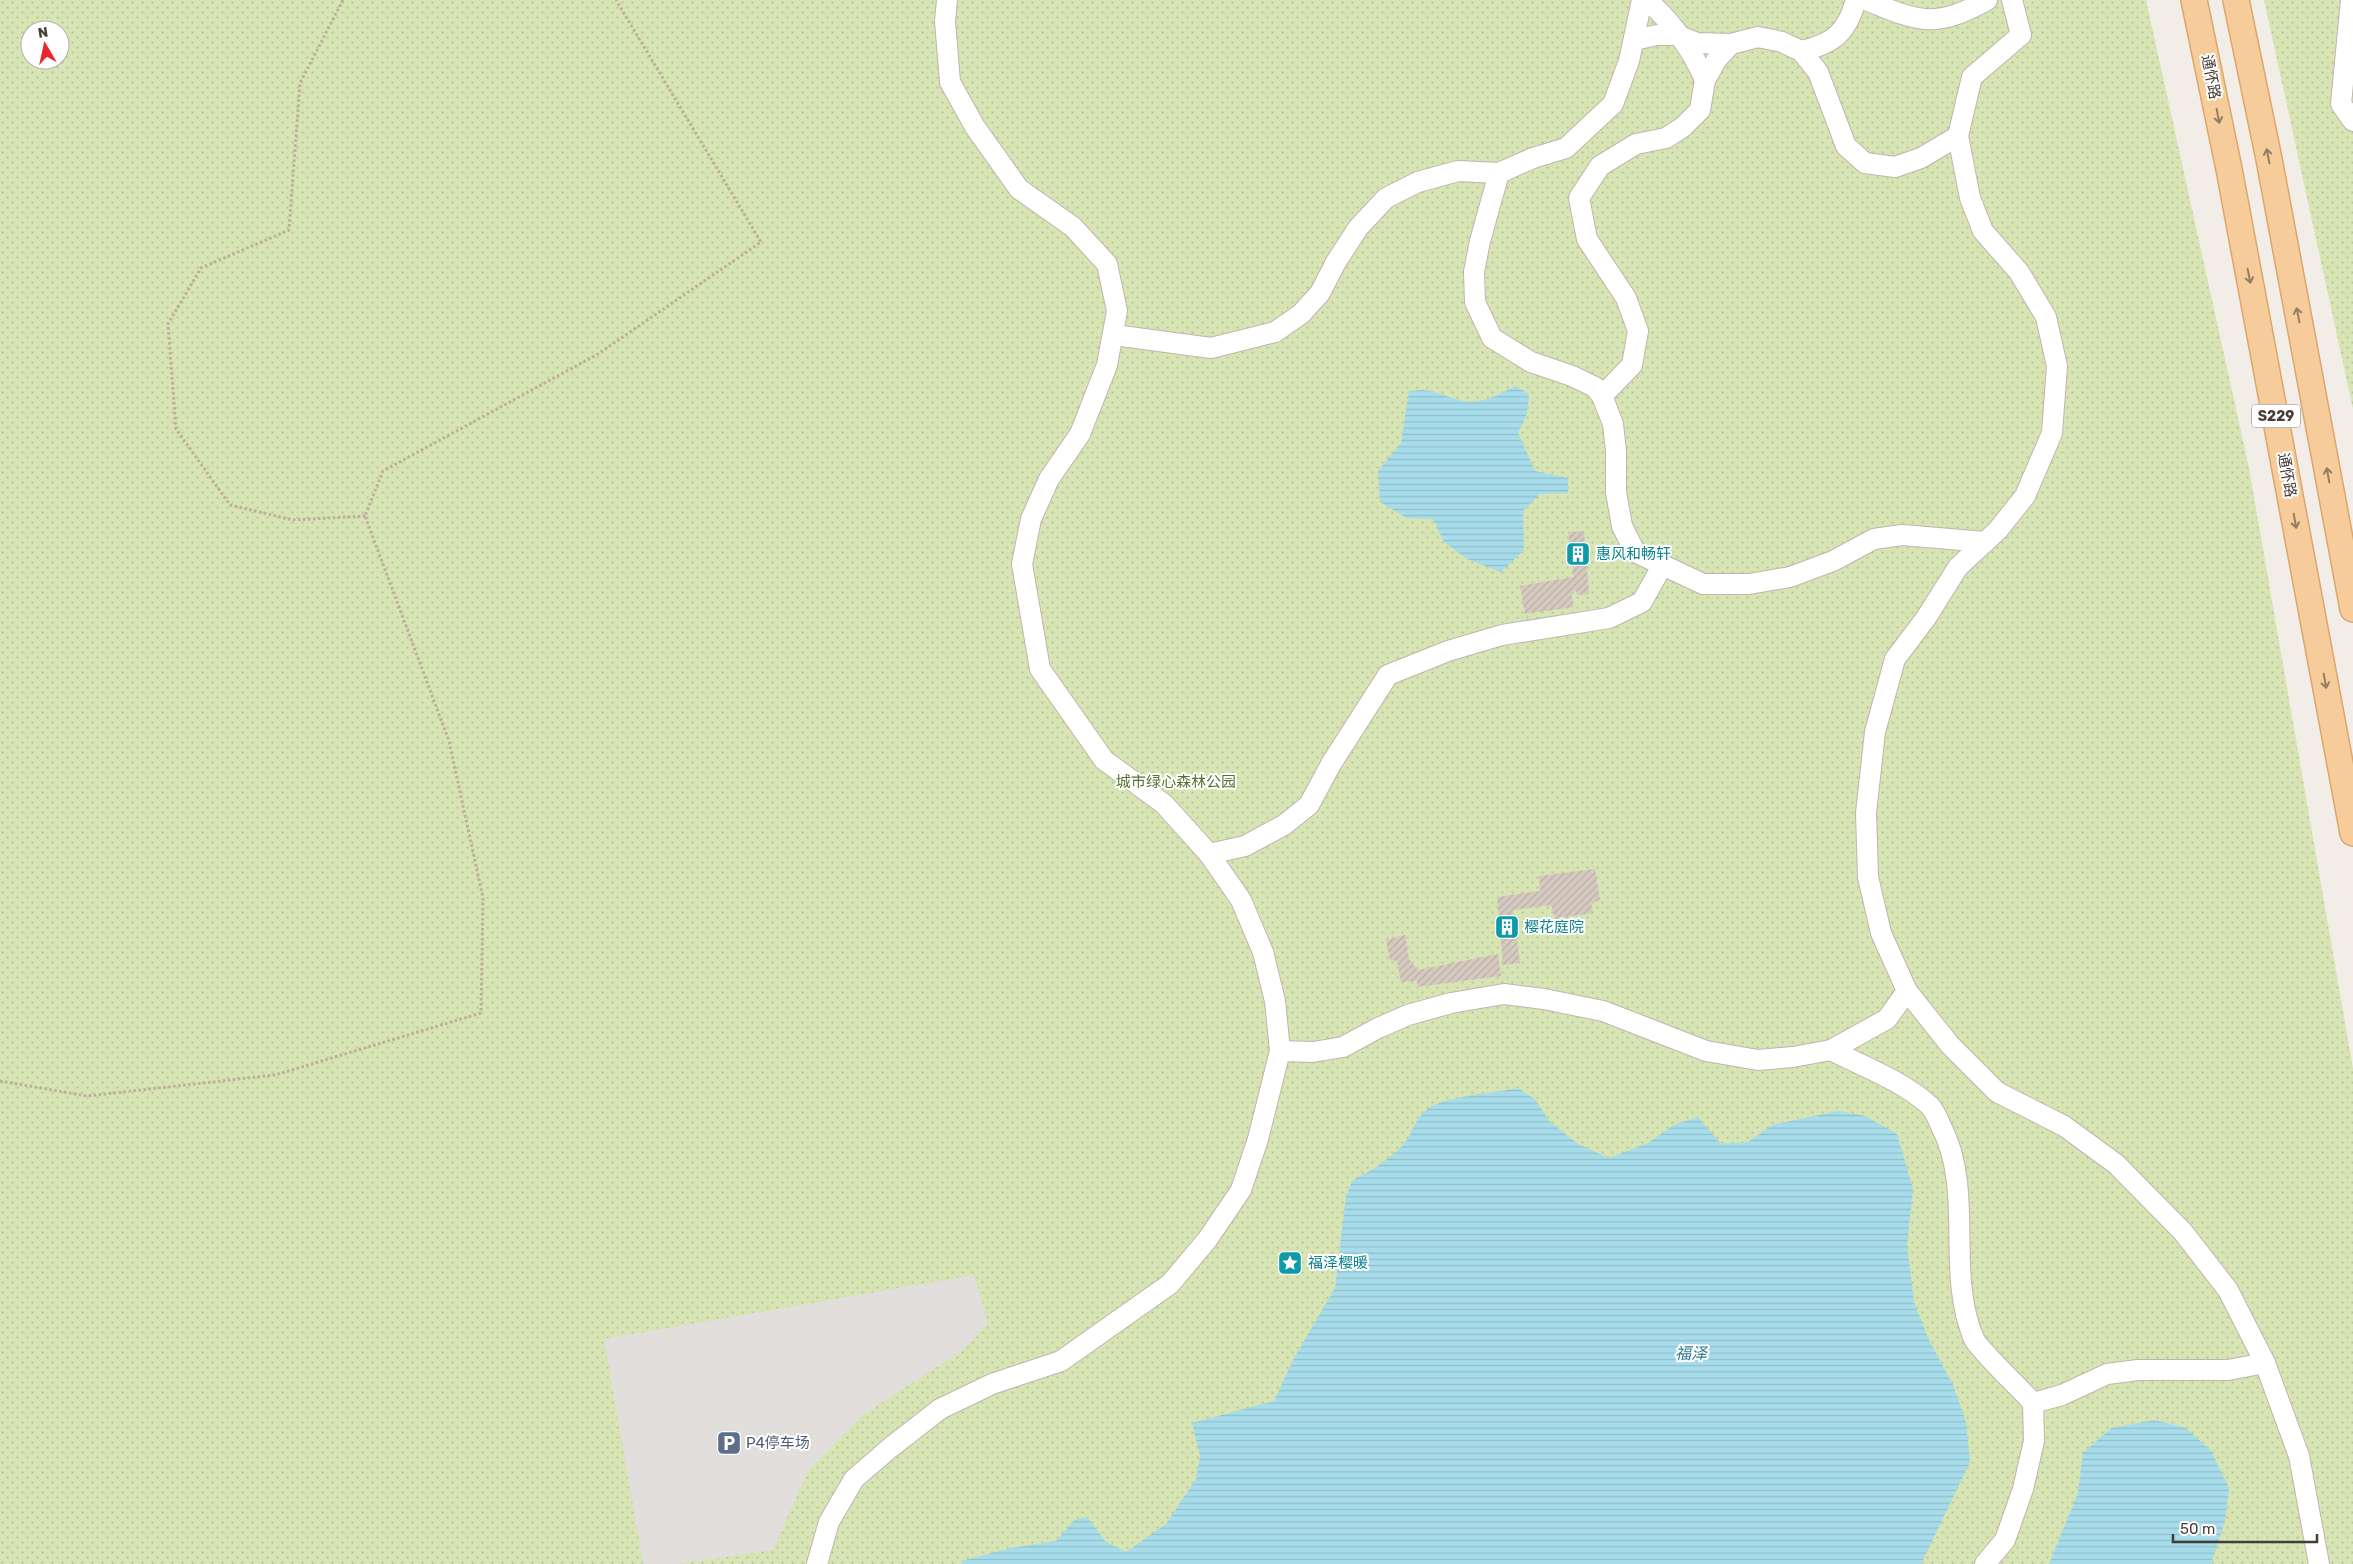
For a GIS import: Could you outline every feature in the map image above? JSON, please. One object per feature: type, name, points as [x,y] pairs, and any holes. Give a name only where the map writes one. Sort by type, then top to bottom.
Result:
[{"type":"main road","name":"通怀路","points":[[2194,0],[2229,169],[2353,833]]},
{"type":"main road","name":"S229","points":[[2236,0],[2271,169],[2353,609]]},
{"type":"street","points":[[817,1564],[829,1522],[854,1479],[890,1448],[940,1410],[992,1384],[1061,1361],[1170,1284],[1207,1240],[1241,1190],[1258,1139],[1280,1051],[1275,1001],[1263,952],[1241,900],[1209,854],[1164,804],[1104,760],[1040,669],[1022,564],[1031,519],[1049,479],[1080,434],[1107,365],[1117,311],[1107,264],[1073,227],[1019,189],[975,127],[950,82],[945,21],[947,0]]},
{"type":"street","points":[[1114,335],[1210,348],[1275,332],[1300,314],[1320,293],[1336,262],[1358,228],[1386,198],[1418,182],[1458,171],[1499,172],[1533,158],[1566,148],[1614,104],[1634,40],[1642,0]]},
{"type":"street","points":[[1648,0],[1677,35],[1698,65],[1704,80]]},
{"type":"street","points":[[1801,52],[1822,47],[1839,34],[1850,19],[1856,0]]},
{"type":"street","points":[[1866,0],[1910,18],[1947,19],[1987,0]]},
{"type":"street","points":[[2012,0],[2021,35],[1972,77],[1958,136],[1970,198],[1983,231],[2019,272],[2046,317],[2057,366],[2052,433],[2025,496],[1998,530],[1958,567],[1926,618],[1895,658],[1875,732],[1866,813],[1868,878],[1881,933],[1906,991],[1950,1045],[1997,1092],[2064,1126],[2116,1164],[2183,1232],[2228,1290],[2265,1363],[2299,1456],[2319,1564]]},
{"type":"street","points":[[2351,0],[2341,104],[2353,121]]},
{"type":"street","points":[[1634,40],[1657,35],[1677,35],[1697,43],[1731,44],[1758,37],[1782,42],[1801,52],[1818,72],[1846,146],[1866,162],[1895,167],[1922,158],[1958,136]]},
{"type":"street","points":[[1602,396],[1632,365],[1638,332],[1626,298],[1587,239],[1579,198],[1600,166],[1636,144],[1666,138],[1683,127],[1700,110],[1704,80],[1717,59],[1731,44]]},
{"type":"street","points":[[1499,172],[1476,264],[1475,302],[1492,338],[1531,362],[1572,376],[1594,387],[1602,396],[1613,424],[1616,492],[1622,526],[1635,552],[1703,584],[1749,584],[1790,577],[1833,561],[1874,539],[1902,535],[1986,542]]},
{"type":"street","points":[[1209,854],[1245,846],[1284,825],[1309,805],[1331,764],[1388,675],[1448,651],[1502,635],[1610,618],[1642,602],[1662,566]]},
{"type":"street","points":[[1280,1051],[1313,1052],[1343,1047],[1378,1028],[1408,1015],[1451,1003],[1504,994],[1544,999],[1603,1011],[1706,1051],[1758,1060],[1793,1057],[1831,1050],[1888,1019],[1906,991]]},
{"type":"street","points":[[1831,1050],[1906,1089],[1932,1108],[1948,1140],[1958,1186],[1960,1284],[1964,1309],[1975,1341],[2034,1403],[2034,1441],[2023,1489],[2005,1540],[1985,1564]]},
{"type":"street","points":[[2034,1403],[2062,1395],[2107,1374],[2138,1370],[2228,1370],[2265,1363]]},
{"type":"path","points":[[343,0],[300,84],[289,230],[201,268],[168,324],[176,429],[230,504],[293,520],[366,516]]},
{"type":"path","points":[[0,1081],[87,1096],[275,1075],[481,1013],[483,898],[449,740],[366,516],[383,470],[598,354],[761,242],[616,0]]},
{"type":"green space","name":"城市绿心森林公园","points":[[0,0],[2146,0],[2249,468],[2353,1069],[2353,1564],[0,1564]]},
{"type":"green space","points":[[2264,0],[2353,0],[2353,409]]},
{"type":"shaded area","name":"P4停车场","points":[[974,1275],[988,1323],[963,1350],[863,1415],[808,1471],[773,1550],[677,1564],[643,1564],[604,1339]]},
{"type":"water","points":[[1515,386],[1529,394],[1527,414],[1518,433],[1535,471],[1568,478],[1568,493],[1540,494],[1523,511],[1524,550],[1501,572],[1467,559],[1444,542],[1433,519],[1407,518],[1380,502],[1378,471],[1401,443],[1409,391],[1430,391],[1459,400],[1474,402],[1495,396]]},
{"type":"water","name":"福泽","points":[[1518,1088],[1535,1099],[1549,1121],[1578,1144],[1609,1158],[1648,1143],[1674,1125],[1698,1117],[1721,1144],[1748,1142],[1772,1125],[1838,1111],[1865,1116],[1897,1134],[1913,1189],[1907,1245],[1914,1302],[1928,1338],[1953,1385],[1966,1422],[1970,1462],[1921,1564],[962,1564],[961,1561],[1011,1548],[1056,1541],[1075,1520],[1087,1517],[1105,1541],[1126,1552],[1166,1524],[1196,1479],[1200,1456],[1192,1423],[1274,1401],[1293,1360],[1335,1288],[1346,1196],[1353,1180],[1392,1156],[1407,1140],[1423,1113],[1436,1104],[1458,1098]]},
{"type":"water","points":[[2155,1420],[2186,1428],[2211,1451],[2229,1488],[2225,1521],[2211,1564],[2049,1564],[2078,1493],[2083,1453],[2111,1428]]},
{"type":"building","name":"惠风和畅轩","points":[[1584,531],[1589,594],[1577,595],[1576,591],[1571,592],[1574,607],[1525,614],[1520,586],[1574,577],[1568,532]]},
{"type":"building","name":"樱花庭院","points":[[1595,869],[1600,900],[1591,903],[1593,913],[1555,919],[1551,905],[1513,910],[1520,963],[1503,965],[1497,897],[1540,891],[1539,876]]},
{"type":"building","points":[[1392,935],[1394,938],[1405,935],[1409,959],[1418,970],[1498,954],[1501,976],[1417,987],[1417,981],[1401,982],[1397,961],[1390,960],[1386,940],[1392,938]]},
{"type":"place","name":"惠风和畅轩","points":[[1578,554]]},
{"type":"place","name":"樱花庭院","points":[[1507,927]]},
{"type":"place","name":"福泽樱暖","points":[[1290,1263]]},
{"type":"place","name":"P4停车场","points":[[729,1443]]}]
